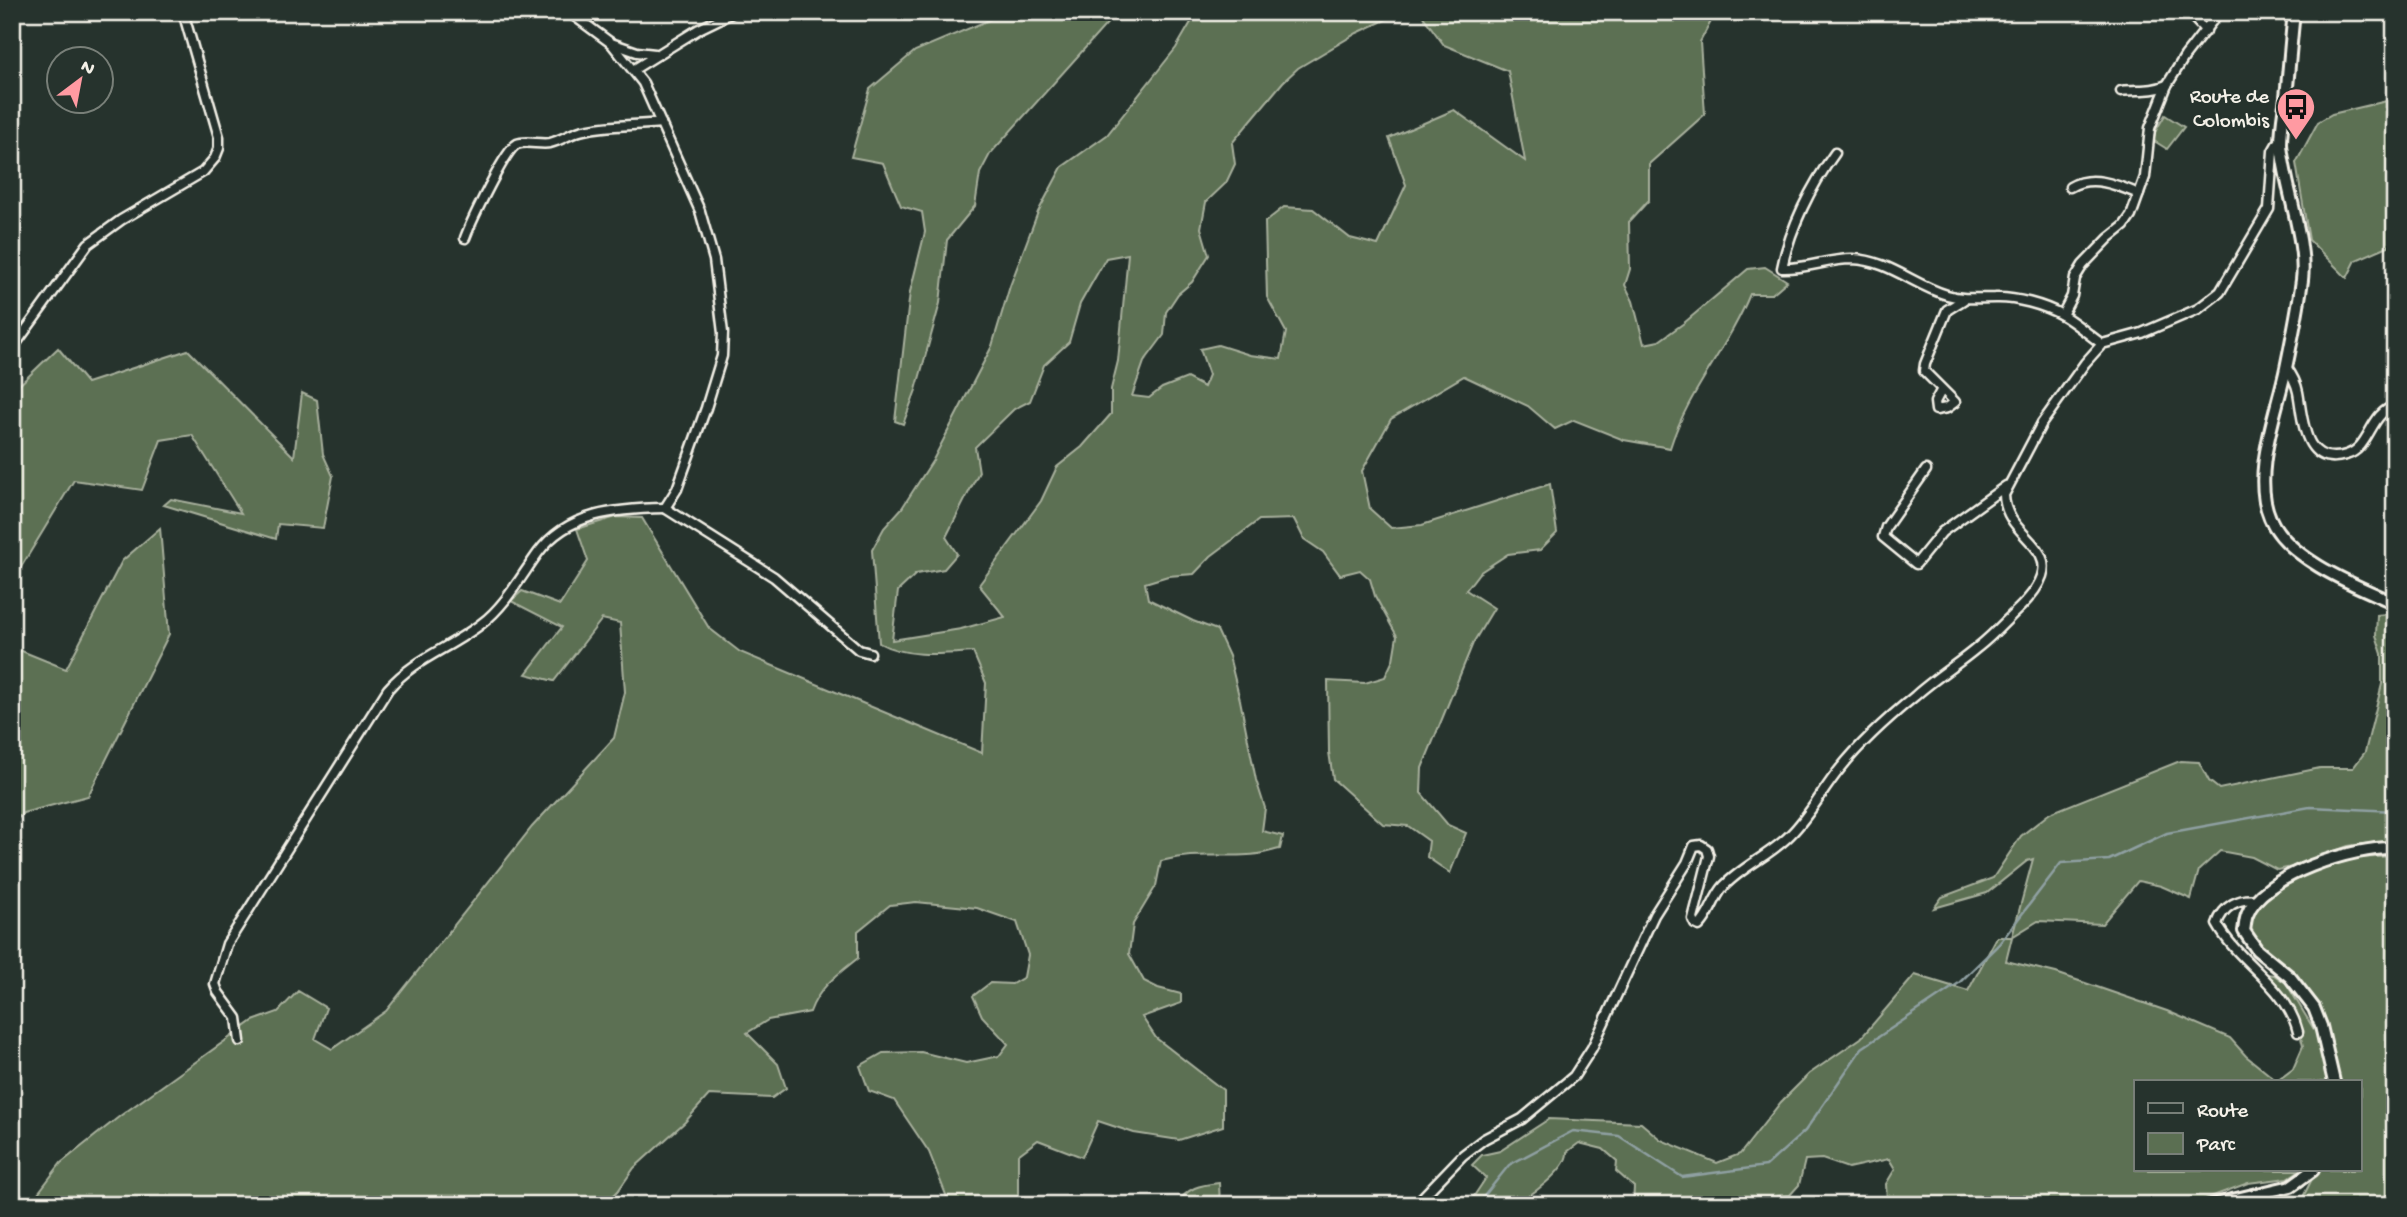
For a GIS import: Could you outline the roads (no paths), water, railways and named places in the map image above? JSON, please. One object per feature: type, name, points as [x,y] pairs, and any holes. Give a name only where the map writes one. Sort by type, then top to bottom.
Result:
[{"type":"street","points":[[12,349],[88,244],[121,220],[186,185],[204,172],[215,158],[219,137],[183,12]]},
{"type":"street","points":[[569,12],[611,43],[643,83],[700,211],[713,260],[723,332],[722,356],[677,489],[665,508]]},
{"type":"street","points":[[633,69],[699,29],[734,12]]},
{"type":"street","points":[[2188,12],[2206,32]]},
{"type":"street","points":[[2062,315],[2071,296],[2075,278],[2083,265],[2132,216],[2145,177],[2150,128],[2167,85],[2185,56],[2219,12]]},
{"type":"street","points":[[2294,12],[2281,142],[2303,276],[2269,440],[2264,476],[2266,509],[2271,522],[2284,539],[2305,556],[2353,584],[2395,603]]},
{"type":"street","points":[[611,43],[637,52],[655,54]]},
{"type":"street","points":[[2121,90],[2140,89],[2152,92],[2167,85]]},
{"type":"street","points":[[465,238],[472,220],[515,145],[547,144],[594,128],[661,123]]},
{"type":"street","points":[[1415,1205],[1462,1155],[1484,1139],[1532,1112],[1574,1076],[1592,1048],[1654,915],[1695,846],[1701,845],[1707,849],[1709,856],[1693,919],[1699,926],[1704,922],[1721,889],[1734,876],[1773,851],[1792,833],[1838,770],[1876,730],[1917,694],[1979,647],[2023,604],[2043,575],[2043,558],[2040,551],[2009,519],[2004,507],[2004,495],[2042,423],[2102,344],[2142,333],[2198,309],[2220,292],[2269,209],[2273,152],[2281,142]]},
{"type":"street","points":[[1835,153],[1818,176],[1791,237],[1782,268],[1806,268],[1849,259],[1889,266],[1931,289],[1963,300],[2016,300],[2062,315],[2102,344]]},
{"type":"street","points":[[2070,187],[2082,180],[2104,182],[2139,194]]},
{"type":"street","points":[[1942,389],[1924,371],[1925,364],[1947,310],[1963,300]]},
{"type":"street","points":[[2286,367],[2298,391],[2305,436],[2312,446],[2323,454],[2334,457],[2347,455],[2358,448],[2377,417],[2385,409],[2395,407]]},
{"type":"street","points":[[1926,470],[1892,517],[1883,537],[1916,564],[1942,532],[2009,484]]},
{"type":"street","points":[[240,1041],[237,1018],[215,984],[215,976],[227,944],[388,689],[412,664],[468,633],[495,612],[539,551],[567,525],[586,517],[645,508],[665,508],[774,577],[859,650],[870,653]]},
{"type":"street","points":[[2334,1080],[2314,1008],[2290,977],[2256,950],[2244,931],[2247,914],[2264,892],[2330,858],[2369,849],[2395,848]]},
{"type":"street","points":[[2257,900],[2247,898],[2232,903],[2217,924],[2225,939],[2272,985],[2295,1020],[2298,1032]]},
{"type":"street","points":[[2211,1205],[2291,1186],[2310,1172]]},
{"type":"waterway","points":[[1477,1205],[1509,1165],[1573,1131],[1619,1136],[1682,1177],[1766,1166],[1805,1131],[1862,1048],[1959,983],[1999,944],[2061,863],[2109,860],[2167,833],[2310,807],[2395,811]]},
{"type":"place","name":"Route de Colombis","points":[[2296,141]]}]
